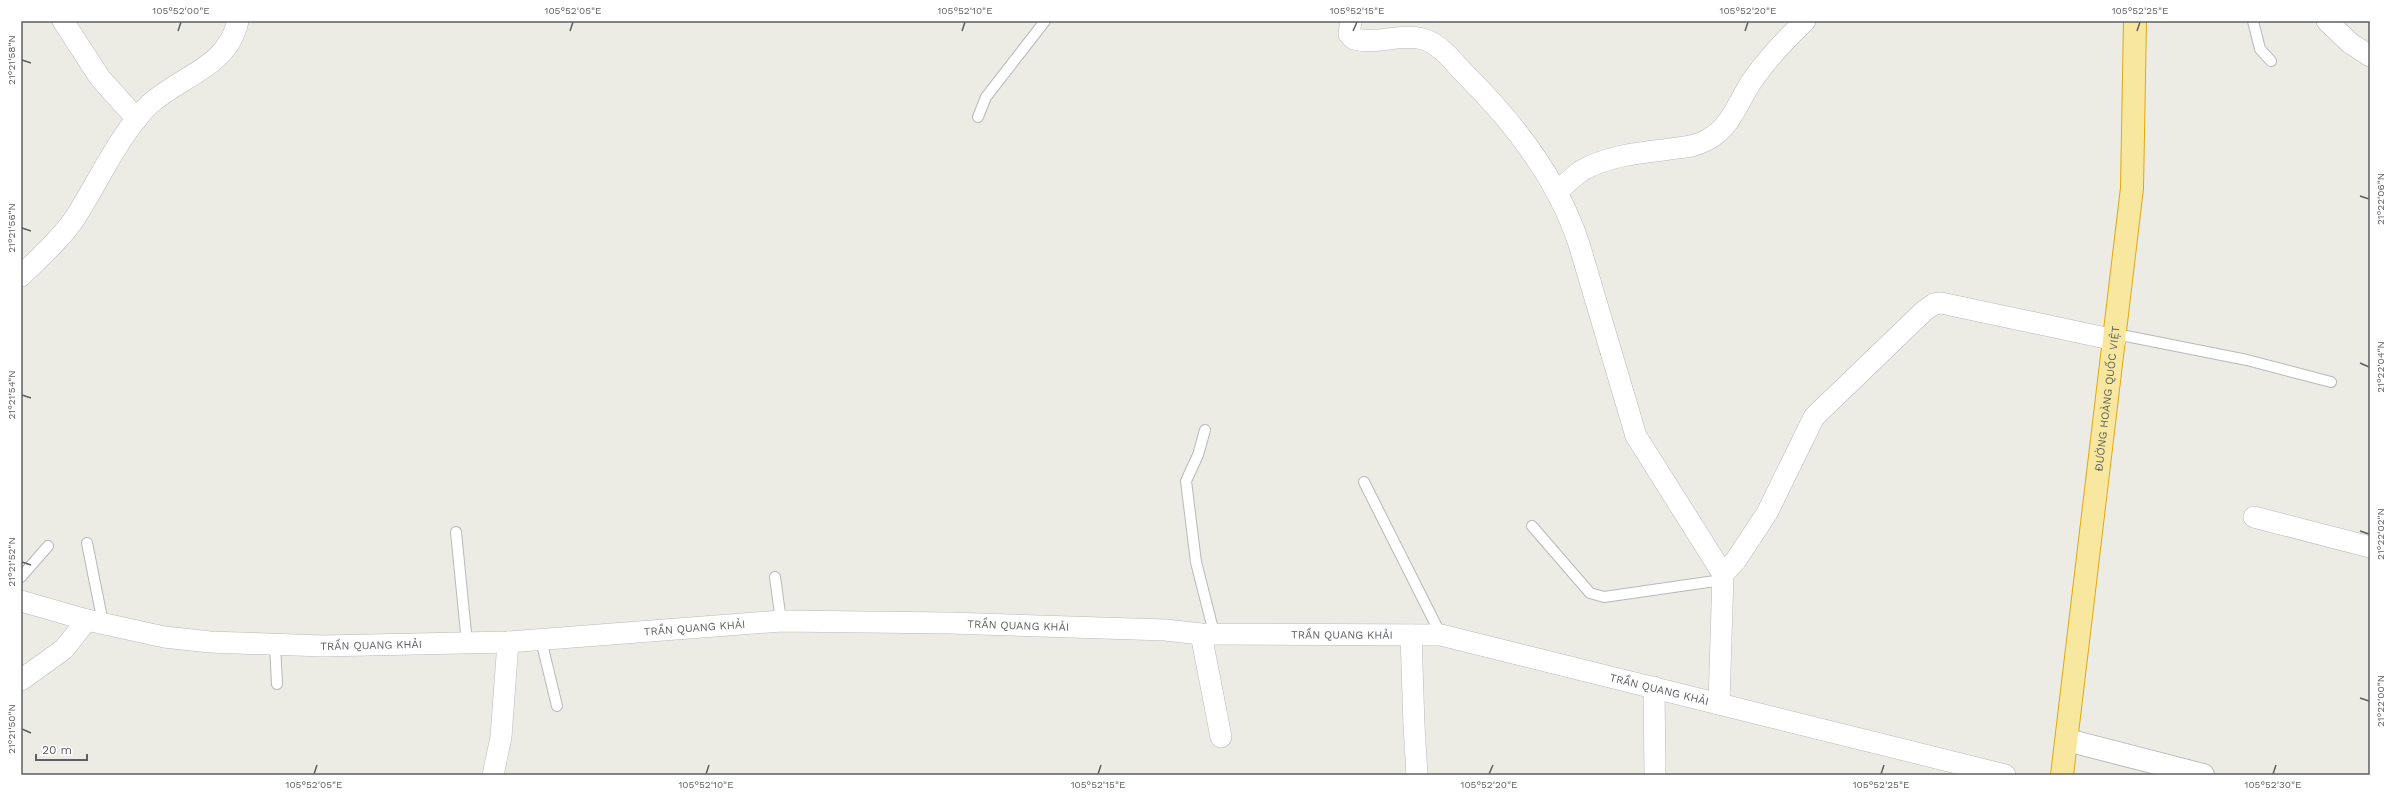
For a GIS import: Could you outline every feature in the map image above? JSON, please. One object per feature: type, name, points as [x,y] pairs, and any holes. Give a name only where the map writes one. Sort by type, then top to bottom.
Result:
[{"type":"highway","name":"ĐƯỜNG HOÀNG QUỐC VIỆT","points":[[2062,775],[2116,337],[2132,188],[2135,21]]},
{"type":"main road","points":[[2067,740],[2204,775]]},
{"type":"street","points":[[63,21],[100,78],[137,119]]},
{"type":"street","points":[[21,276],[74,219],[137,119],[151,103],[219,57],[230,45],[238,21]]},
{"type":"street","points":[[1351,21],[1349,34],[1354,39],[1408,37],[1424,40],[1439,47],[1500,108],[1557,191],[1571,219],[1636,436],[1722,577],[1719,704]]},
{"type":"street","points":[[1557,191],[1581,172],[1603,161],[1634,154],[1696,145],[1719,132],[1730,121],[1746,89],[1755,76],[1778,47],[1805,21]]},
{"type":"street","points":[[2327,21],[2350,43],[2370,56]]},
{"type":"street","points":[[1722,577],[1736,560],[1767,513],[1814,417],[1929,307],[1941,303],[2116,337]]},
{"type":"street","points":[[2254,517],[2370,547]]},
{"type":"street","name":"TRẦN QUANG KHẢI","points":[[21,601],[95,621],[164,637],[323,646],[508,642],[781,621],[958,623],[1165,630],[1208,634],[1442,635],[2005,775]]},
{"type":"street","points":[[21,680],[64,649],[95,621]]},
{"type":"street","points":[[1208,634],[1221,737]]},
{"type":"street","points":[[1411,635],[1414,725],[1418,775]]},
{"type":"street","points":[[493,775],[501,737],[508,642]]},
{"type":"street","points":[[1654,687],[1655,775]]},
{"type":"lane","points":[[978,118],[986,97],[1045,21]]},
{"type":"lane","points":[[2253,21],[2260,49],[2271,61]]},
{"type":"lane","points":[[2116,337],[2247,360],[2331,382]]},
{"type":"lane","points":[[1205,430],[1198,455],[1186,481],[1196,562],[1208,634]]},
{"type":"lane","points":[[1364,482],[1442,635]]},
{"type":"lane","points":[[1532,526],[1590,593],[1596,596],[1604,597],[1722,577]]},
{"type":"lane","points":[[456,532],[467,643]]},
{"type":"lane","points":[[88,543],[95,621]]},
{"type":"lane","points":[[21,577],[48,546]]},
{"type":"lane","points":[[775,577],[781,621]]},
{"type":"lane","points":[[541,640],[557,706]]},
{"type":"lane","points":[[276,644],[277,684]]}]
